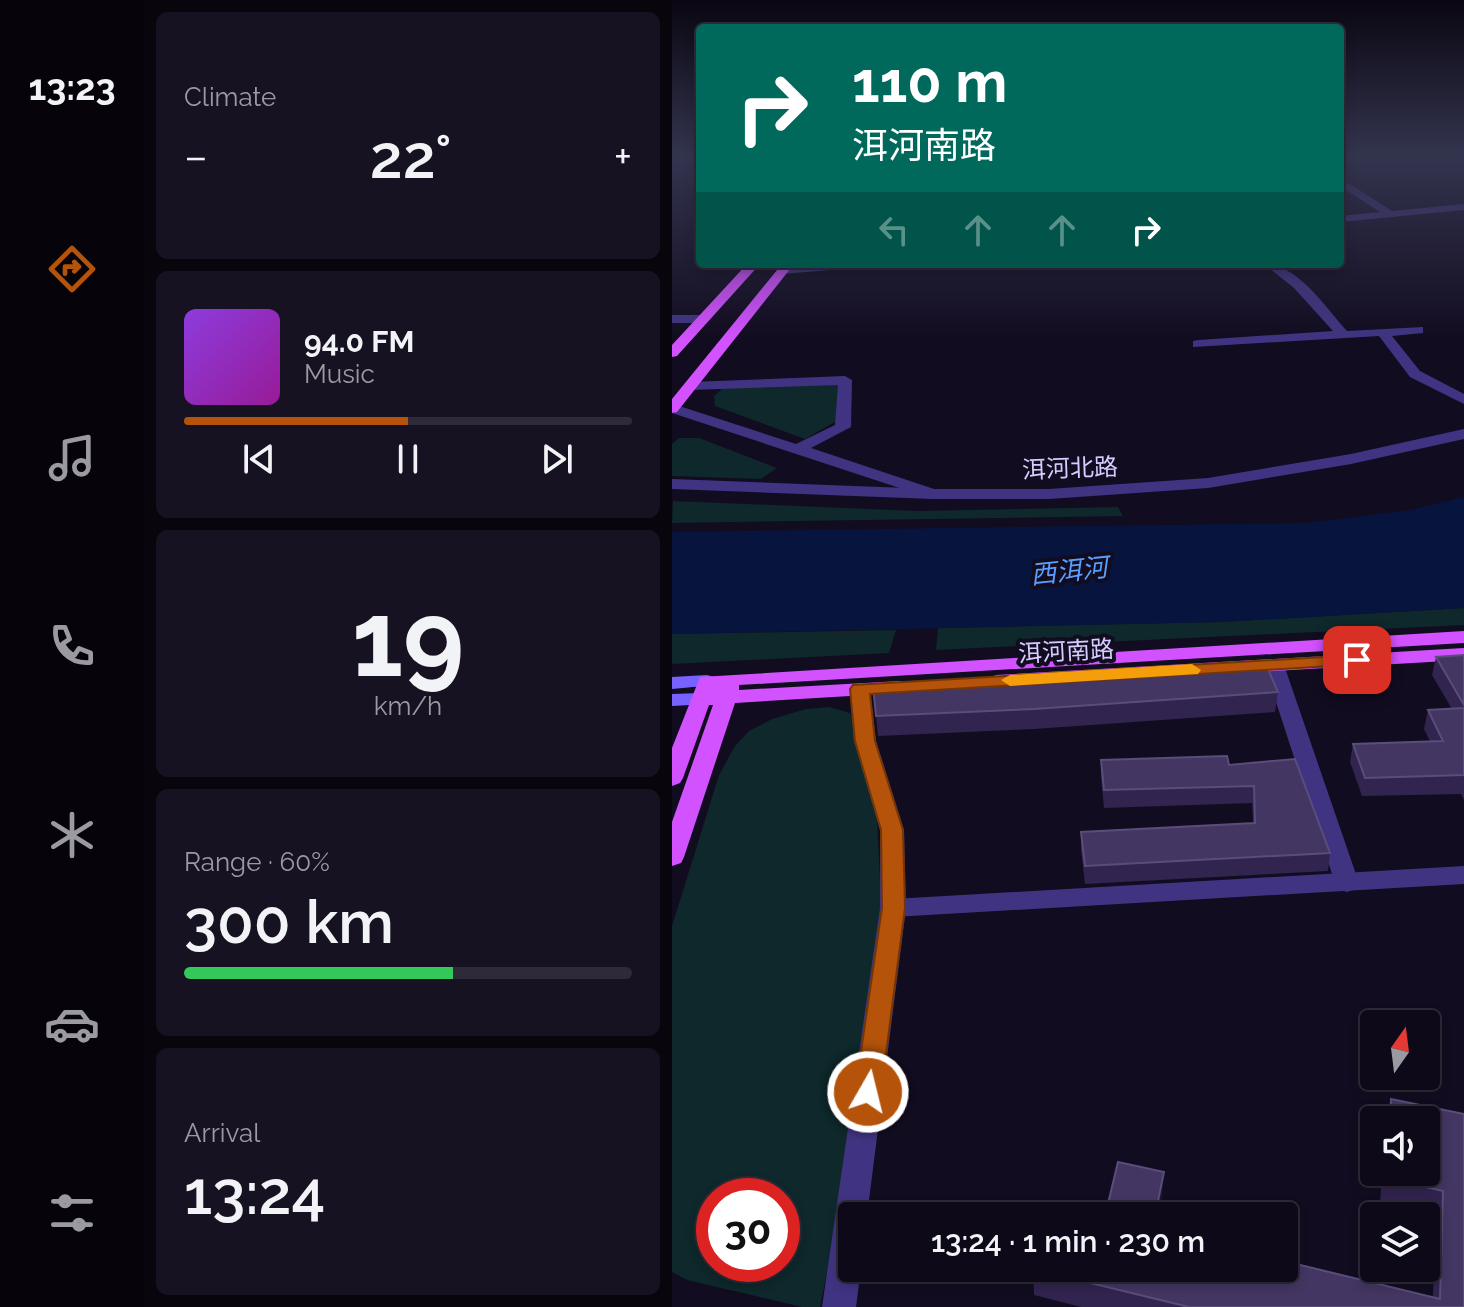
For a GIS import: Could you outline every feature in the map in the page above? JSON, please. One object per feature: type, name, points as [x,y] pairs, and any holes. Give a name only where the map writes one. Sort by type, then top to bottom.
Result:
[{"type":"main road","points":[[672,353],[750,268]]},
{"type":"main road","points":[[672,408],[784,268]]},
{"type":"main road","name":"洱河南路","points":[[672,700],[704,690],[1464,637]]},
{"type":"main road","name":"洱河南路","points":[[730,688],[860,689],[1464,654]]},
{"type":"main road","name":"洱河南路","points":[[672,683],[704,690]]},
{"type":"main road","points":[[672,857],[730,688]]},
{"type":"main road","points":[[672,778],[704,690]]},
{"type":"street","points":[[1275,268],[1298,285],[1344,335]]},
{"type":"street","points":[[672,319],[703,319]]},
{"type":"street","points":[[1198,344],[1418,330]]},
{"type":"street","points":[[1383,333],[1415,374],[1464,400]]},
{"type":"street","points":[[690,386],[845,380],[843,427],[797,449]]},
{"type":"street","points":[[672,408],[933,494]]},
{"type":"street","name":"洱河北路","points":[[672,484],[933,494],[1049,494],[1208,483],[1366,457],[1464,434]]},
{"type":"street","points":[[1274,665],[1347,883]]},
{"type":"street","points":[[839,1307],[893,908],[892,830],[865,741],[860,689]]},
{"type":"street","points":[[893,908],[1464,875]]},
{"type":"green space","points":[[841,382],[840,419],[805,439],[715,406],[714,396],[723,388]]},
{"type":"green space","points":[[679,438],[699,438],[777,468],[761,479],[672,476],[672,444]]},
{"type":"green space","points":[[673,501],[919,511],[1118,507],[1123,516],[672,523]]},
{"type":"green space","points":[[1464,608],[1464,625],[936,650],[938,628],[1220,622]]},
{"type":"green space","points":[[896,630],[889,653],[672,664],[672,634]]},
{"type":"green space","points":[[829,707],[850,713],[860,734],[877,817],[881,900],[859,1113],[841,1202],[838,1202],[838,1217],[820,1307],[802,1307],[687,1280],[672,1272],[672,926],[719,775],[735,746],[749,731],[772,719],[806,709]]},
{"type":"water","name":"西洱河","points":[[1464,497],[1464,608],[1220,622],[672,634],[672,532],[1307,523],[1410,510]]},
{"type":"building","points":[[1464,655],[1464,705],[1436,657]]},
{"type":"building","points":[[1267,667],[1278,692],[1034,709],[876,716],[873,686],[1021,678],[1021,684]]},
{"type":"building","points":[[1464,708],[1464,775],[1365,778],[1353,744],[1443,741],[1428,710]]},
{"type":"building","points":[[1227,756],[1229,765],[1295,759],[1330,853],[1085,866],[1081,832],[1255,823],[1254,786],[1104,790],[1101,760]]},
{"type":"building","points":[[1391,1099],[1425,1106],[1391,1106]]},
{"type":"building","points":[[1440,1109],[1464,1114],[1464,1307],[1189,1307],[1086,1282],[1298,1282],[1298,1264],[1360,1282],[1440,1299],[1443,1191],[1421,1186],[1440,1186]]},
{"type":"building","points":[[1118,1162],[1164,1172],[1158,1202],[1108,1202]]},
{"type":"slow traffic","points":[[1010,680],[1192,670]]},
{"type":"route","points":[[868,1092],[893,908],[892,830],[865,741],[860,689],[1357,660]]}]
